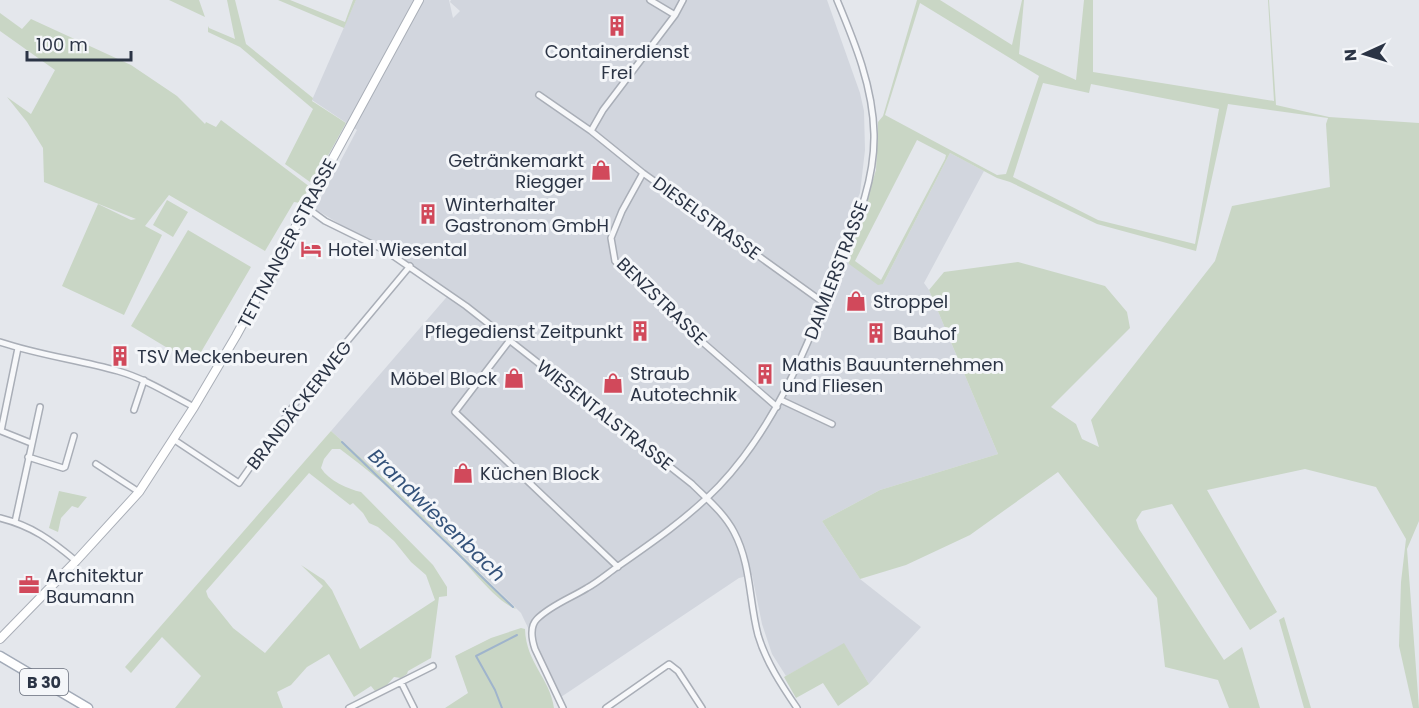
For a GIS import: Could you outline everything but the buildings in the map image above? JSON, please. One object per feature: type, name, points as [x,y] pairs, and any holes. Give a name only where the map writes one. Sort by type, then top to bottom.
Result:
[{"type":"main road","name":"TETTNANGER STRASSE","points":[[0,639],[139,492],[194,407],[236,336],[418,0]]},
{"type":"main road","name":"B 30","points":[[0,656],[88,708]]},
{"type":"street","points":[[651,0],[675,15]]},
{"type":"street","points":[[591,131],[603,110],[675,15],[683,0]]},
{"type":"street","name":"DAIMLERSTRASSE","points":[[563,708],[535,649],[532,640],[534,624],[537,619],[566,599],[588,588],[651,544],[706,498],[745,457],[777,407],[805,353],[863,204],[874,149],[873,114],[863,68],[837,0]]},
{"type":"street","name":"DIESELSTRASSE","points":[[539,95],[824,303]]},
{"type":"street","name":"BENZSTRASSE","points":[[643,173],[622,211],[611,238],[615,261],[661,306],[777,407]]},
{"type":"street","name":"WIESENTALSTRASSE","points":[[306,207],[325,220],[386,250],[410,266],[510,340],[687,480],[706,498],[730,524],[741,546],[758,636],[779,683],[797,708]]},
{"type":"street","name":"BRANDÄCKERWEG","points":[[173,439],[240,483],[294,405],[410,266]]},
{"type":"street","points":[[510,340],[455,412],[618,567]]},
{"type":"street","points":[[0,342],[118,371],[144,380],[194,407]]},
{"type":"street","points":[[18,348],[1,432],[31,443]]},
{"type":"street","points":[[134,410],[144,380]]},
{"type":"street","points":[[781,400],[832,423]]},
{"type":"street","points":[[15,522],[40,407]]},
{"type":"street","points":[[28,457],[63,468],[74,436]]},
{"type":"street","points":[[96,464],[139,492]]},
{"type":"street","points":[[0,518],[15,522],[50,539],[76,561]]},
{"type":"street","points":[[606,708],[617,705],[669,664],[678,671],[702,708]]},
{"type":"street","points":[[349,708],[433,666]]},
{"type":"street","points":[[401,682],[414,708]]},
{"type":"shaded area","points":[[356,0],[449,0],[453,18],[460,11],[450,2],[451,0],[827,0],[860,93],[864,111],[865,150],[860,193],[835,251],[849,263],[883,284],[950,153],[984,171],[924,283],[929,290],[998,454],[880,490],[822,521],[860,579],[921,627],[869,684],[844,644],[786,676],[772,654],[762,624],[752,575],[739,578],[561,697],[521,613],[385,479],[331,431],[451,292],[315,209],[357,130],[312,100]]},
{"type":"green space","points":[[169,0],[199,0],[205,17]]},
{"type":"green space","points":[[227,0],[235,0],[246,44],[313,98],[312,101],[346,123],[314,181],[310,182],[285,164],[313,109],[240,47],[208,32],[208,26],[235,39]]},
{"type":"green space","points":[[278,0],[290,0],[345,22],[353,0],[356,0],[344,28]]},
{"type":"green space","points":[[917,0],[940,0],[1012,45],[1022,0],[1024,0],[1019,54],[1076,80],[1084,0],[1093,0],[1093,72],[1274,101],[1269,0],[1276,105],[1329,117],[1419,123],[1419,521],[1407,549],[1419,708],[1413,708],[1399,646],[1401,582],[1406,539],[1376,487],[1305,469],[1207,490],[1277,612],[1250,630],[1172,504],[1142,511],[1136,520],[1139,529],[1224,660],[1242,647],[1260,708],[1229,708],[1218,680],[1165,667],[1157,598],[1058,472],[970,535],[906,565],[860,579],[822,521],[880,490],[998,454],[929,290],[944,272],[1018,262],[1105,286],[1127,312],[1130,328],[1051,407],[1076,424],[1082,439],[1099,447],[1091,420],[1215,261],[1232,206],[1330,187],[1326,124],[1328,118],[1228,104],[1196,251],[1097,224],[997,178],[950,153],[883,284],[878,285],[849,264],[848,258],[876,170],[878,122],[883,116]],"holes":[[[920,3],[1039,76],[1006,174],[997,175],[885,115]],[[1043,83],[1089,93],[1091,84],[1219,109],[1195,244],[1098,220],[1013,177]],[[917,140],[946,155],[881,280],[855,261]]]},
{"type":"green space","points":[[0,13],[22,29],[31,19],[131,65],[177,96],[205,124],[206,122],[216,127],[221,120],[310,187],[300,203],[294,202],[265,251],[169,195],[145,226],[162,235],[124,315],[62,286],[98,204],[131,220],[136,219],[44,182],[43,148],[27,122],[7,97],[31,114],[55,70],[0,31]]},
{"type":"green space","points":[[167,200],[188,212],[173,237],[153,225]]},
{"type":"green space","points":[[188,230],[251,267],[194,364],[131,326]]},
{"type":"green space","points":[[331,431],[385,479],[516,609],[498,598],[444,539],[394,492],[340,449],[332,449],[324,459],[321,468],[324,473],[339,484],[361,492],[433,565],[447,587],[447,596],[439,597],[431,658],[408,671],[401,678],[394,677],[387,685],[375,691],[371,686],[354,697],[329,654],[307,667],[291,685],[277,692],[283,708],[175,708],[201,676],[162,637],[131,673],[125,667]],"holes":[[[309,473],[350,505],[353,503],[369,523],[378,527],[394,541],[411,562],[426,575],[435,600],[360,649],[332,590],[324,580],[301,565],[323,586],[265,653],[233,628],[208,597],[206,591]]]},
{"type":"green space","points":[[59,491],[87,497],[78,508],[72,506],[61,518],[58,532],[49,528]]},
{"type":"green space","points":[[1284,617],[1311,708],[1304,708],[1279,620]]},
{"type":"green space","points":[[521,628],[525,629],[529,651],[552,697],[554,708],[445,708],[468,693],[455,656],[491,638]]},
{"type":"green space","points":[[844,643],[869,684],[838,706],[823,683],[796,698],[784,677]]},
{"type":"waterway","name":"Brandwiesenbach","points":[[342,442],[513,607]]},
{"type":"waterway","name":"Brandwiesenbach","points":[[502,708],[476,656],[517,635]]},
{"type":"place","name":"Containerdienst Frei","points":[[617,26]]},
{"type":"place","name":"Getränkemarkt Riegger","points":[[601,170]]},
{"type":"place","name":"Winterhalter Gastronom GmbH","points":[[428,214]]},
{"type":"place","name":"Hotel Wiesental","points":[[311,249]]},
{"type":"place","name":"Stroppel","points":[[856,301]]},
{"type":"place","name":"Pflegedienst Zeitpunkt","points":[[640,331]]},
{"type":"place","name":"Bauhof","points":[[876,333]]},
{"type":"place","name":"TSV Meckenbeuren","points":[[120,356]]},
{"type":"place","name":"Mathis Bauunternehmen und Fliesen","points":[[765,374]]},
{"type":"place","name":"Möbel Block","points":[[514,378]]},
{"type":"place","name":"Straub Autotechnik","points":[[613,383]]},
{"type":"place","name":"Küchen Block","points":[[463,473]]},
{"type":"place","name":"Architektur Baumann","points":[[29,585]]}]
